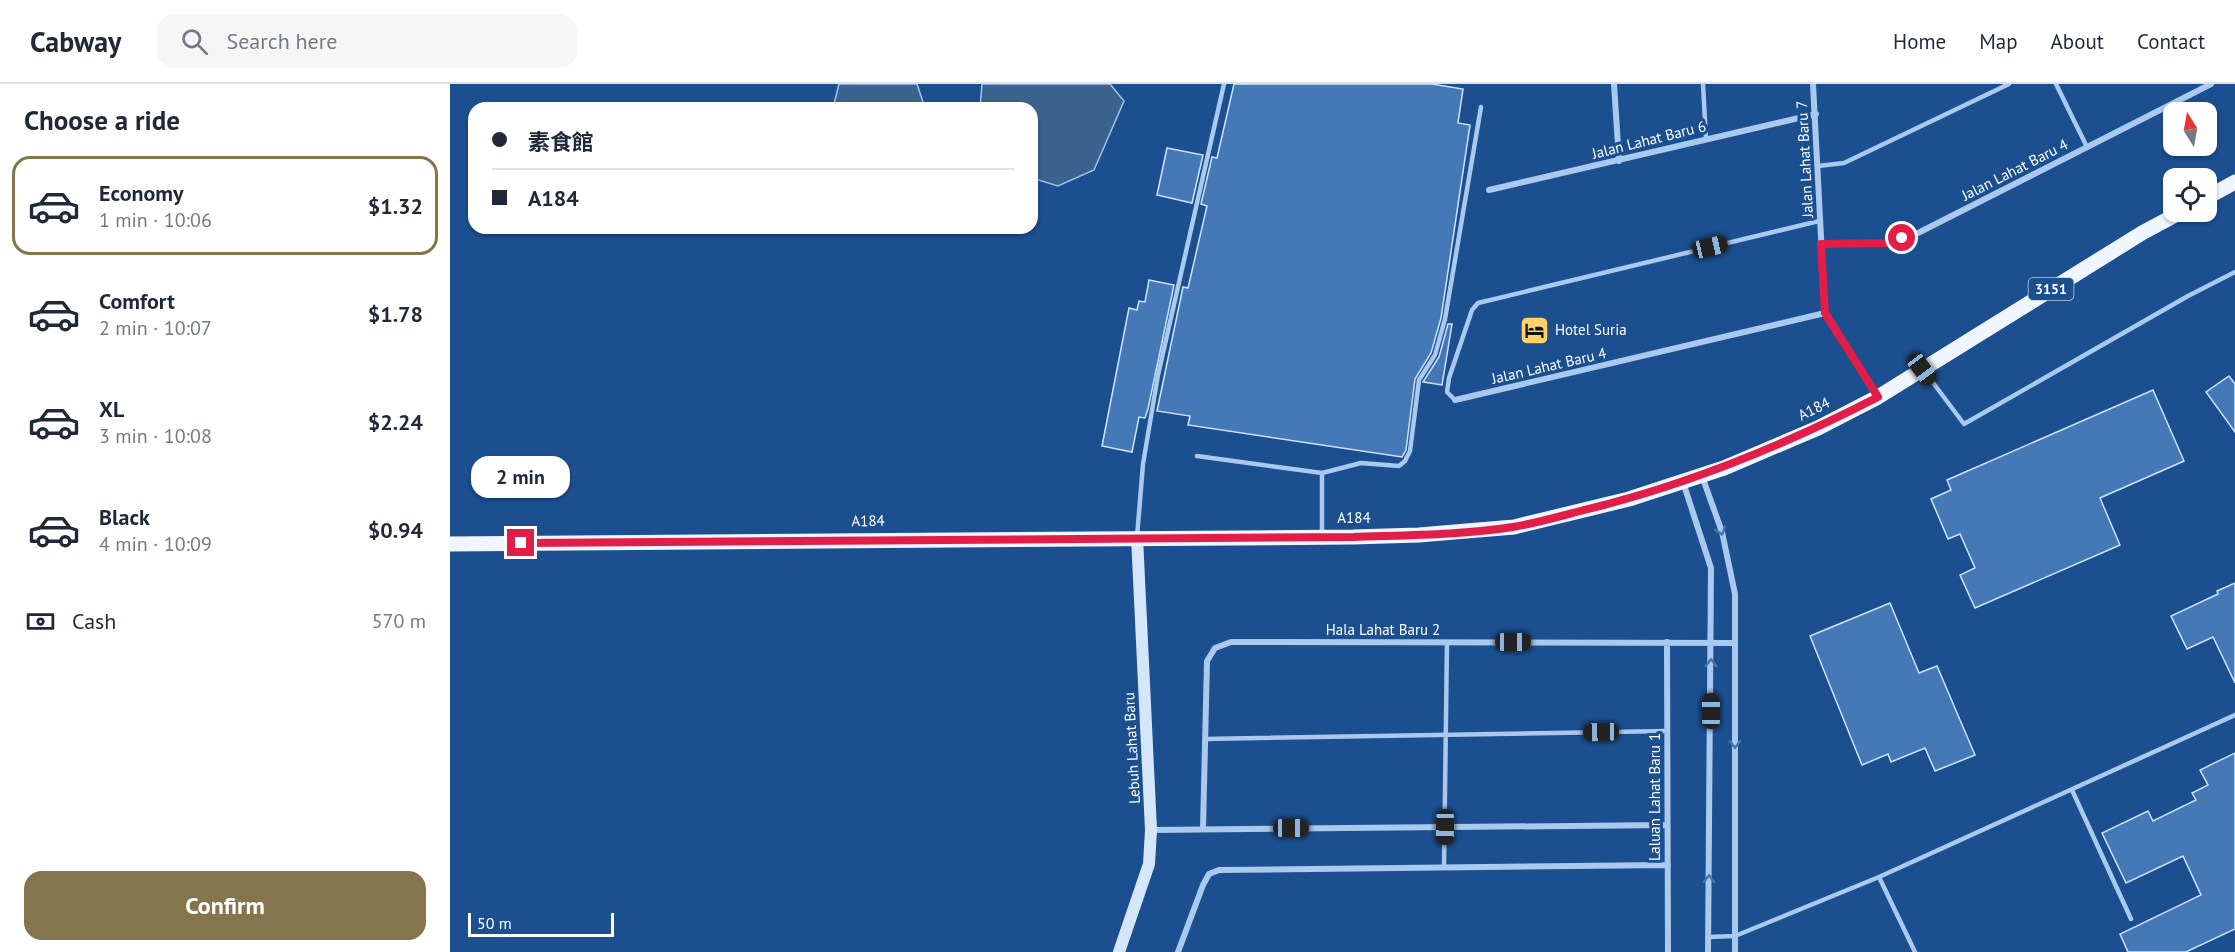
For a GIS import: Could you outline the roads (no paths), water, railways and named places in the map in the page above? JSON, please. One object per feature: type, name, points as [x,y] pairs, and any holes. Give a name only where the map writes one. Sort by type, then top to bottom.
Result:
[{"type":"main road","points":[[2217,192],[2235,182]]},
{"type":"main road","name":"A184","points":[[450,544],[1419,535],[1514,527],[1629,500],[1767,451],[1818,428],[1878,397],[2163,222]]},
{"type":"street","points":[[1614,84],[1619,161]]},
{"type":"street","name":"Jalan Lahat Baru 7","points":[[1813,84],[1825,313],[1878,397]]},
{"type":"street","name":"Jalan Lahat Baru 4","points":[[1821,244],[1886,243],[1918,233],[2211,84]]},
{"type":"street","name":"Jalan Lahat Baru 6","points":[[1489,190],[1815,114]]},
{"type":"street","name":"Jalan Lahat Baru 4","points":[[1455,400],[1825,313]]},
{"type":"street","points":[[1702,475],[1722,532],[1735,594],[1735,952]]},
{"type":"street","points":[[1682,482],[1711,568],[1708,952]]},
{"type":"street","name":"Lebuh Lahat Baru","points":[[1119,952],[1149,864],[1151,830],[1137,537]]},
{"type":"street","name":"Hala Lahat Baru 2","points":[[1203,829],[1207,661],[1215,648],[1231,642],[1734,643]]},
{"type":"street","name":"Laluan Lahat Baru 1","points":[[1667,642],[1668,952]]},
{"type":"street","points":[[1151,830],[1667,825]]},
{"type":"street","points":[[1178,952],[1203,885],[1209,874],[1219,870],[1668,865]]},
{"type":"lane","points":[[1137,537],[1143,464],[1158,375],[1224,84]]},
{"type":"lane","points":[[1703,84],[1706,139]]},
{"type":"lane","points":[[1818,166],[1844,163],[2009,84]]},
{"type":"lane","points":[[2056,84],[2087,147]]},
{"type":"lane","points":[[1197,456],[1322,473],[1360,463],[1399,466],[1405,461],[1410,451],[1419,380],[1436,355],[1445,320],[1481,107]]},
{"type":"lane","points":[[1455,400],[1447,392],[1449,378],[1472,310],[1478,303],[1820,221]]},
{"type":"lane","points":[[1922,369],[1964,424],[2188,296],[2235,273]]},
{"type":"lane","points":[[1322,473],[1322,536]]},
{"type":"lane","points":[[1444,867],[1447,642]]},
{"type":"lane","points":[[1708,937],[1735,936],[1879,877],[2235,715]]},
{"type":"lane","points":[[1205,739],[1667,731]]},
{"type":"lane","points":[[2072,790],[2131,920]]},
{"type":"lane","points":[[1879,877],[1915,952]]},
{"type":"water","points":[[839,84],[917,84],[923,102],[834,102]]},
{"type":"water","points":[[982,84],[1110,84],[1124,101],[1094,170],[1058,186],[1038,180],[1038,102],[980,102]]},
{"type":"place","name":"Hotel Suria","points":[[1534,330]]}]
